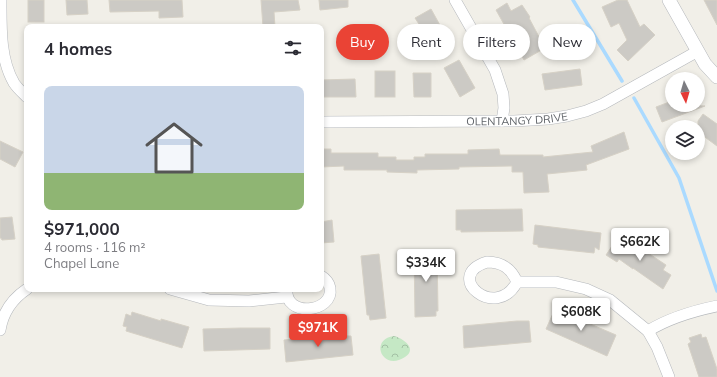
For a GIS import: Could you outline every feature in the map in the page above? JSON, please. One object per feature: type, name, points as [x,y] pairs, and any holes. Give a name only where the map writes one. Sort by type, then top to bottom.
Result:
[{"type":"street","points":[[1,0],[1,40],[3,55],[7,69],[14,83],[24,95]]},
{"type":"street","points":[[455,0],[495,70],[503,94],[504,108],[502,121]]},
{"type":"street","points":[[669,0],[705,64],[717,77]]},
{"type":"street","name":"OLENTANGY DRIVE","points":[[324,122],[502,121],[548,119],[567,116],[586,111],[603,104],[698,51]]},
{"type":"street","points":[[181,292],[209,300],[249,301],[286,293],[290,303],[297,308],[316,308],[325,304],[329,299],[330,287],[328,281],[324,278]]},
{"type":"street","points":[[517,282],[556,282],[586,289],[610,300],[648,331],[659,352],[669,377]]},
{"type":"street","points":[[0,330],[8,307],[24,291]]},
{"type":"street","points":[[648,331],[660,323],[717,306]]},
{"type":"green space","points":[[394,336],[405,341],[410,347],[409,354],[397,361],[385,358],[380,348],[386,338]]},
{"type":"building","points":[[28,0],[44,0],[44,22],[28,22]]},
{"type":"building","points":[[66,0],[87,0],[88,14],[67,15]]},
{"type":"building","points":[[109,0],[182,0],[183,17],[159,18],[159,11],[110,12]]},
{"type":"building","points":[[261,0],[298,0],[300,10],[274,12],[275,24],[263,24]]},
{"type":"building","points":[[319,0],[348,0],[348,7],[320,10]]},
{"type":"building","points":[[618,0],[627,0],[640,27],[644,24],[655,35],[628,61],[617,50],[627,40],[619,23],[611,27],[602,7]]},
{"type":"building","points":[[704,0],[717,0],[717,25]]},
{"type":"building","points":[[507,3],[511,11],[522,5],[530,17],[529,18],[538,35],[538,52],[530,57],[530,24],[504,24],[496,10]]},
{"type":"building","points":[[431,9],[439,24],[419,24],[415,18]]},
{"type":"building","points":[[459,60],[475,88],[460,97],[444,68]]},
{"type":"building","points":[[580,69],[582,85],[545,90],[542,74]]},
{"type":"building","points":[[375,71],[395,71],[395,97],[375,97]]},
{"type":"building","points":[[413,73],[431,73],[431,97],[414,97]]},
{"type":"building","points":[[355,79],[356,97],[324,97],[324,80]]},
{"type":"building","points":[[665,104],[665,112],[689,112],[662,122],[656,107]]},
{"type":"building","points":[[703,114],[717,124],[717,146],[705,137],[705,120],[699,120]]},
{"type":"building","points":[[624,132],[629,149],[586,165],[587,170],[547,174],[549,192],[524,193],[523,172],[512,172],[512,166],[459,167],[459,169],[417,170],[417,173],[387,172],[387,170],[344,170],[344,166],[324,167],[324,149],[331,149],[331,153],[378,153],[378,157],[396,157],[396,160],[414,160],[414,157],[425,157],[425,154],[468,154],[468,150],[499,149],[500,155],[543,155],[543,157],[593,152],[591,146]]},
{"type":"building","points":[[0,141],[23,152],[15,167],[0,159]]},
{"type":"building","points":[[522,209],[523,231],[461,232],[461,230],[456,230],[456,210]]},
{"type":"building","points":[[12,217],[15,239],[2,240],[0,238],[0,218]]},
{"type":"building","points":[[332,220],[334,242],[324,243],[324,221]]},
{"type":"building","points":[[535,225],[601,233],[599,250],[595,247],[594,253],[538,247],[538,245],[533,244]]},
{"type":"building","points":[[618,237],[632,246],[633,243],[666,265],[663,270],[671,275],[663,289],[619,259],[617,262],[606,255]]},
{"type":"building","points":[[437,250],[438,311],[436,311],[436,316],[415,317],[414,251]]},
{"type":"building","points":[[379,254],[386,318],[370,320],[369,315],[367,315],[361,256]]},
{"type":"building","points":[[555,309],[616,335],[607,356],[546,329]]},
{"type":"building","points":[[132,312],[161,321],[161,319],[189,327],[182,348],[126,331],[127,327],[123,326],[126,314],[131,316]]},
{"type":"building","points":[[529,321],[531,342],[464,348],[463,326]]},
{"type":"building","points":[[270,328],[270,349],[204,351],[203,329]]},
{"type":"building","points":[[345,334],[345,336],[351,336],[353,355],[286,362],[284,340]]},
{"type":"building","points":[[701,334],[702,338],[706,337],[717,369],[717,377],[699,377],[688,344],[691,342],[689,338]]},
{"type":"waterway","points":[[573,0],[622,81]]},
{"type":"waterway","points":[[634,98],[679,178],[717,291]]}]
